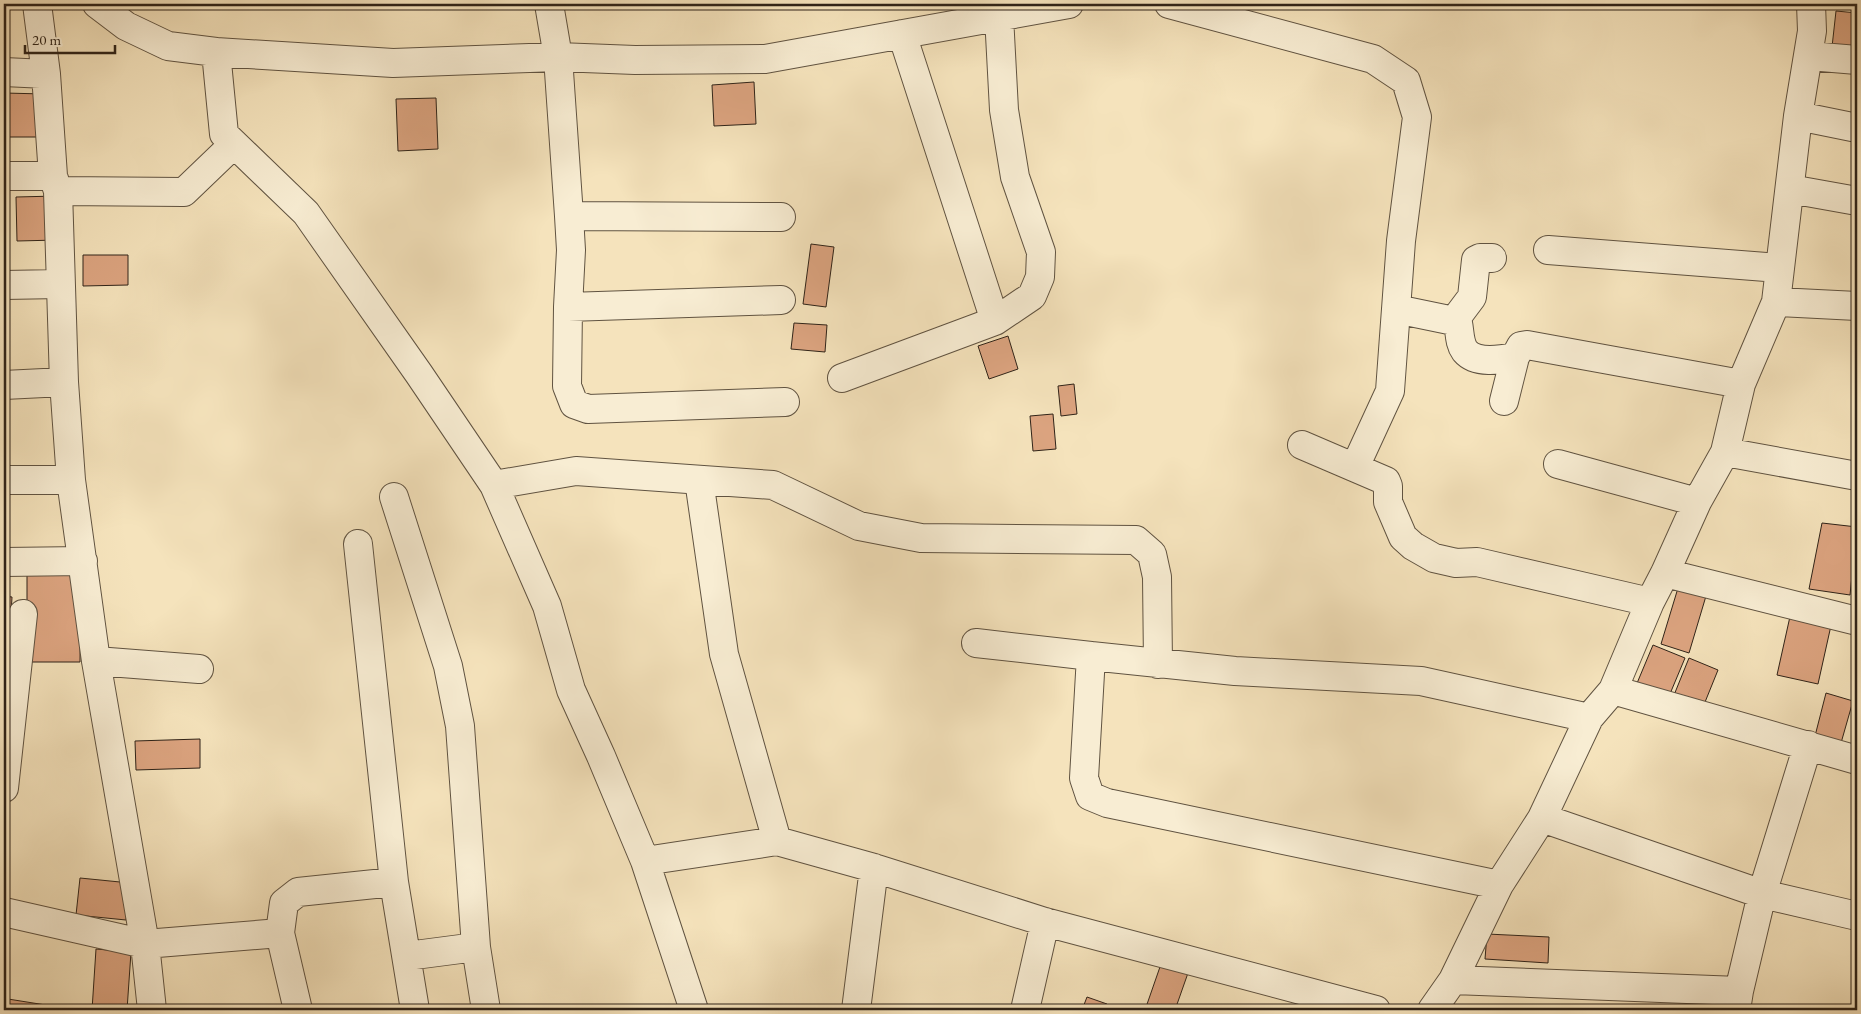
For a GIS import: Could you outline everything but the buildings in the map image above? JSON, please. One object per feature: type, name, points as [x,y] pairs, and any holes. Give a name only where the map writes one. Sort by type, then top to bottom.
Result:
[{"type":"street","points":[[37,4],[46,74],[56,183],[64,382],[71,480],[96,661],[146,944],[152,1010]]},
{"type":"street","points":[[98,4],[126,26],[168,46],[216,52],[393,63],[558,57],[635,60],[764,59],[902,34],[1007,11],[1069,4]]},
{"type":"street","points":[[549,4],[558,57],[569,216],[571,250],[567,386],[574,404],[588,409],[785,402]]},
{"type":"street","points":[[1169,4],[1373,59],[1406,81],[1417,118],[1402,241],[1390,391],[1355,467]]},
{"type":"street","points":[[1432,1010],[1452,980],[1499,884],[1542,818],[1589,718],[1613,690],[1650,602],[1697,502],[1725,452],[1741,384],[1776,302],[1798,116],[1812,31],[1811,4]]},
{"type":"street","points":[[842,378],[995,321],[1032,296],[1040,276],[1041,252],[1015,177],[1004,110],[1007,11]]},
{"type":"street","points":[[902,34],[995,321]]},
{"type":"street","points":[[216,52],[224,134],[306,213],[494,485],[546,606],[571,690],[645,861],[694,1010]]},
{"type":"street","points":[[1809,56],[1857,60]]},
{"type":"street","points":[[4,72],[46,74]]},
{"type":"street","points":[[1798,116],[1857,128]]},
{"type":"street","points":[[4,176],[56,183],[184,192],[234,144]]},
{"type":"street","points":[[1790,189],[1857,201]]},
{"type":"street","points":[[569,216],[781,217]]},
{"type":"street","points":[[1548,250],[1779,268]]},
{"type":"street","points":[[1454,320],[1472,297],[1476,260],[1492,258]]},
{"type":"street","points":[[4,285],[60,284]]},
{"type":"street","points":[[568,307],[781,300]]},
{"type":"street","points":[[1776,302],[1857,306]]},
{"type":"street","points":[[1396,309],[1454,320],[1458,323],[1460,339],[1464,350],[1473,357],[1501,360],[1515,357]]},
{"type":"street","points":[[1504,402],[1515,357],[1521,346],[1527,345],[1741,384]]},
{"type":"street","points":[[4,385],[64,382]]},
{"type":"street","points":[[1302,445],[1386,481],[1388,486],[1388,502],[1403,537],[1413,546],[1434,558],[1456,563],[1476,562],[1650,602]]},
{"type":"street","points":[[1725,452],[1857,476]]},
{"type":"street","points":[[1558,464],[1697,502]]},
{"type":"street","points":[[494,485],[576,471],[773,485],[858,526],[921,538],[1136,540],[1152,554],[1157,577],[1158,664]]},
{"type":"street","points":[[4,480],[71,480]]},
{"type":"street","points":[[698,480],[724,654],[777,841]]},
{"type":"street","points":[[394,497],[448,666],[460,726],[476,947],[486,1010]]},
{"type":"street","points":[[358,544],[394,882],[415,1010]]},
{"type":"street","points":[[4,562],[83,561]]},
{"type":"street","points":[[1665,573],[1857,621]]},
{"type":"street","points":[[4,788],[23,614]]},
{"type":"street","points":[[976,643],[1235,671],[1421,682],[1589,718]]},
{"type":"street","points":[[1091,656],[1084,778],[1090,796],[1107,803],[1499,884]]},
{"type":"street","points":[[96,661],[199,668]]},
{"type":"street","points":[[1613,690],[1857,760]]},
{"type":"street","points":[[1452,980],[1738,1000],[1762,894],[1808,745]]},
{"type":"street","points":[[1542,818],[1762,894],[1857,916]]},
{"type":"street","points":[[645,861],[777,841],[874,868],[1045,922],[1376,1010]]},
{"type":"street","points":[[856,1010],[874,868]]},
{"type":"street","points":[[298,1010],[280,933],[284,903],[298,892],[394,882]]},
{"type":"street","points":[[4,912],[146,944],[280,933]]},
{"type":"street","points":[[1025,1010],[1045,922]]},
{"type":"street","points":[[407,956],[476,947]]}]
